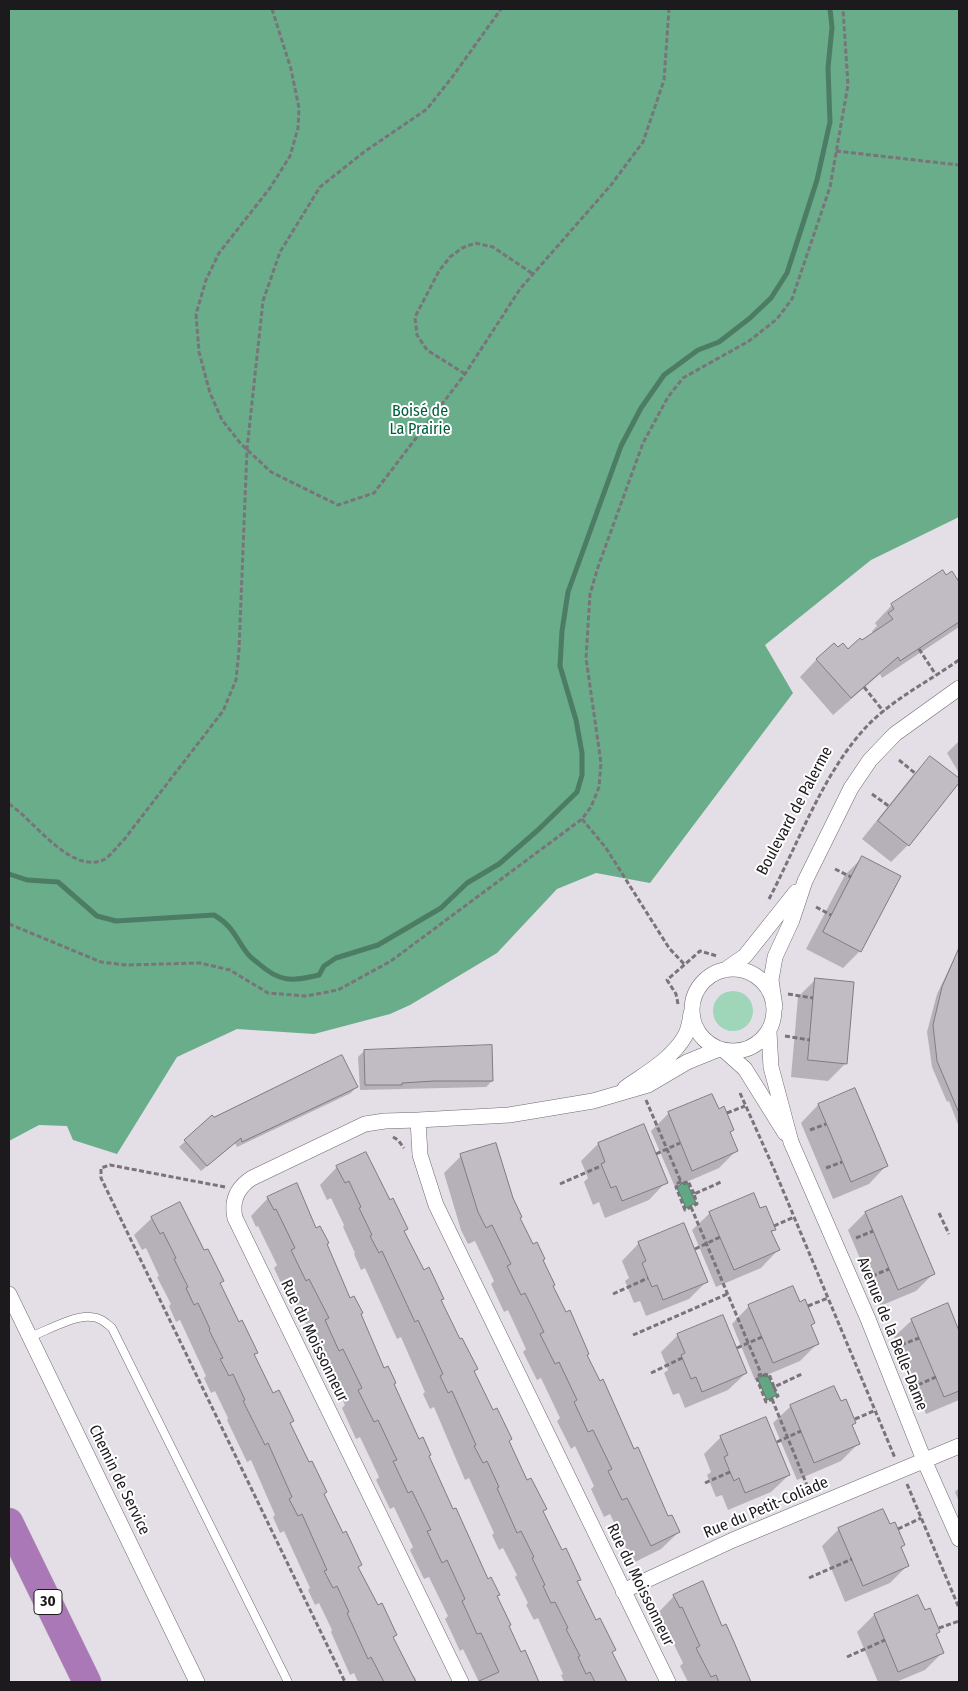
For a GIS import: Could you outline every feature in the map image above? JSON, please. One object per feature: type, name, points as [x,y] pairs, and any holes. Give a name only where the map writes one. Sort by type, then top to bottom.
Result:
[{"type":"highway","name":"30","points":[[9,1522],[87,1682]]},
{"type":"street","points":[[775,1007],[771,994],[764,982],[752,974],[739,969],[717,972],[704,982],[697,990],[692,1010],[694,1023],[699,1034],[708,1043],[722,1050],[738,1052],[761,1042],[769,1032],[774,1020],[775,1007],[771,980],[773,963],[792,920],[805,881],[844,802],[870,760],[890,738],[959,688]]},
{"type":"street","points":[[725,970],[756,944],[805,881]]},
{"type":"street","name":"Rue du Moissonneur","points":[[615,1094],[653,1069],[676,1048],[688,1029],[692,1010]]},
{"type":"street","name":"Avenue de la Belle-Dame","points":[[769,1032],[771,1067],[791,1142],[864,1310],[924,1460],[959,1539]]},
{"type":"street","name":"Rue du Moissonneur","points":[[461,1682],[235,1218],[233,1210],[236,1195],[240,1187],[252,1178],[365,1124],[385,1120],[490,1117],[573,1105],[640,1089],[687,1062],[722,1050]]},
{"type":"street","name":"Avenue de la Belle-Dame","points":[[722,1050],[745,1069],[767,1107],[791,1142]]},
{"type":"street","name":"Rue du Moissonneur","points":[[418,1120],[420,1155],[436,1205],[668,1682]]},
{"type":"street","name":"Chemin de Service","points":[[9,1294],[197,1682]]},
{"type":"street","name":"Rue du Petit-Coliade","points":[[623,1591],[733,1540],[959,1446]]},
{"type":"lane","points":[[30,1337],[90,1316],[98,1318],[112,1328],[288,1682]]},
{"type":"path","points":[[272,9],[291,69],[299,108],[298,128],[290,156],[270,188],[219,253],[206,280],[196,314],[199,352],[210,392],[222,420],[240,444],[272,472],[338,505],[374,493],[465,374],[520,289],[611,185],[643,142],[664,80],[669,9]]},
{"type":"path","points":[[9,804],[71,858],[86,863],[104,859],[123,841],[223,711],[236,680],[239,650],[247,449],[263,301],[280,252],[320,187],[364,152],[427,109],[453,76],[500,9]]},
{"type":"path","points":[[9,924],[101,962],[126,965],[200,963],[230,970],[268,994],[306,996],[338,990],[391,960],[582,819],[591,807],[599,787],[601,763],[586,658],[590,594],[642,443],[668,397],[684,378],[750,341],[777,319],[792,299],[830,187],[848,85],[843,9]]},
{"type":"path","points":[[836,151],[959,165]]},
{"type":"path","points":[[465,374],[428,350],[417,335],[415,317],[439,271],[456,252],[475,243],[493,247],[533,274]]},
{"type":"path","points":[[919,649],[936,675]]},
{"type":"path","name":"Boulevard de Palerme","points":[[766,905],[825,786],[840,760],[871,723],[884,712],[959,660]]},
{"type":"path","points":[[864,687],[884,712]]},
{"type":"path","points":[[855,741],[861,747]]},
{"type":"path","points":[[899,760],[916,774]]},
{"type":"path","points":[[872,794],[890,807]]},
{"type":"path","points":[[582,819],[606,848],[669,948],[684,965]]},
{"type":"path","points":[[835,869],[851,877]]},
{"type":"path","points":[[816,908],[832,915]]},
{"type":"path","points":[[671,977],[697,953]]},
{"type":"path","points":[[788,994],[814,998]]},
{"type":"path","points":[[785,1036],[810,1040]]},
{"type":"path","points":[[738,1088],[894,1455]]},
{"type":"path","points":[[648,1106],[681,1182]]},
{"type":"path","points":[[727,1113],[745,1106]]},
{"type":"path","points":[[810,1130],[826,1124]]},
{"type":"path","points":[[386,1134],[398,1140],[405,1151]]},
{"type":"path","points":[[656,1154],[680,1143]]},
{"type":"path","points":[[826,1168],[842,1162]]},
{"type":"path","points":[[218,1186],[110,1165],[101,1168],[100,1171],[101,1178],[345,1682]]},
{"type":"path","points":[[560,1184],[602,1166]]},
{"type":"path","points":[[681,1182],[688,1182],[698,1204],[685,1210],[676,1187],[681,1182]]},
{"type":"path","points":[[694,1194],[721,1182]]},
{"type":"path","points":[[691,1207],[760,1371]]},
{"type":"path","points":[[939,1213],[949,1234]]},
{"type":"path","points":[[774,1226],[794,1217]]},
{"type":"path","points":[[856,1238],[873,1231]]},
{"type":"path","points":[[695,1248],[720,1237]]},
{"type":"path","points":[[872,1276],[889,1269]]},
{"type":"path","points":[[613,1294],[648,1278]]},
{"type":"path","points":[[633,1334],[728,1294]]},
{"type":"path","points":[[808,1306],[828,1298]]},
{"type":"path","points":[[737,1348],[762,1337]]},
{"type":"path","points":[[901,1344],[919,1338]]},
{"type":"path","points":[[652,1373],[682,1358]]},
{"type":"path","points":[[764,1373],[766,1375],[769,1374],[774,1387],[778,1396],[766,1402],[757,1379],[764,1373]]},
{"type":"path","points":[[774,1387],[802,1374]]},
{"type":"path","points":[[918,1384],[936,1377]]},
{"type":"path","points":[[772,1399],[808,1488]]},
{"type":"path","points":[[855,1419],[876,1410]]},
{"type":"path","points":[[776,1442],[801,1431]]},
{"type":"path","points":[[705,1483],[730,1472]]},
{"type":"path","points":[[906,1483],[959,1608]]},
{"type":"path","points":[[898,1529],[921,1518]]},
{"type":"path","points":[[810,1578],[852,1559]]},
{"type":"path","points":[[939,1628],[959,1621]]},
{"type":"path","points":[[847,1657],[885,1640]]},
{"type":"shaded area","points":[[737,991],[744,994],[750,1000],[753,1011],[752,1019],[744,1028],[737,1031],[729,1031],[722,1028],[714,1019],[713,1007],[716,1000],[725,992]]},
{"type":"shaded area","points":[[683,1183],[684,1185],[687,1183],[696,1203],[686,1208],[677,1188]]},
{"type":"shaded area","points":[[763,1375],[765,1377],[768,1376],[777,1395],[767,1400],[758,1380]]},
{"type":"green space","name":"Boisé de La Prairie","points":[[9,9],[959,9],[959,517],[871,560],[765,645],[793,693],[650,883],[596,873],[557,889],[497,953],[410,1005],[390,1014],[314,1034],[237,1029],[177,1057],[117,1154],[73,1140],[67,1126],[39,1125],[9,1141]]},
{"type":"building","points":[[943,570],[946,575],[952,571],[959,582],[959,622],[900,661],[898,657],[851,698],[816,659],[834,643],[838,647],[843,643],[848,649],[860,638],[862,640],[893,619],[888,613],[894,609],[891,604]]},
{"type":"building","points":[[930,756],[959,778],[959,783],[909,846],[878,821]]},
{"type":"building","points":[[862,856],[901,876],[861,952],[823,932]]},
{"type":"building","points":[[959,948],[959,1113],[937,1061],[933,1025],[942,987]]},
{"type":"building","points":[[815,978],[854,982],[847,1064],[808,1060]]},
{"type":"building","points":[[492,1045],[493,1081],[434,1081],[402,1083],[402,1085],[365,1085],[364,1050]]},
{"type":"building","points":[[342,1055],[358,1087],[242,1142],[241,1138],[207,1166],[184,1140],[212,1115],[214,1117]]},
{"type":"building","points":[[855,1088],[888,1166],[851,1182],[818,1104]]},
{"type":"building","points":[[712,1094],[719,1109],[724,1106],[734,1130],[730,1132],[738,1151],[692,1171],[668,1112]]},
{"type":"building","points":[[644,1124],[668,1183],[622,1201],[616,1186],[611,1188],[601,1164],[605,1162],[598,1143]]},
{"type":"building","points":[[496,1143],[513,1198],[522,1217],[520,1218],[533,1244],[537,1242],[555,1285],[553,1286],[566,1312],[570,1310],[589,1354],[587,1355],[600,1381],[603,1379],[634,1449],[638,1447],[668,1516],[672,1515],[680,1532],[651,1546],[627,1498],[622,1500],[608,1471],[612,1469],[593,1430],[588,1432],[574,1402],[577,1400],[559,1362],[555,1364],[540,1334],[544,1332],[525,1293],[521,1295],[507,1266],[511,1264],[492,1225],[486,1228],[478,1212],[460,1154]]},
{"type":"building","points":[[366,1152],[390,1200],[393,1198],[408,1229],[404,1231],[424,1270],[429,1267],[444,1299],[441,1300],[460,1339],[462,1338],[478,1369],[474,1371],[493,1410],[497,1408],[512,1439],[509,1441],[527,1480],[531,1478],[547,1509],[543,1511],[562,1550],[566,1548],[581,1580],[577,1581],[596,1620],[600,1618],[616,1650],[612,1652],[627,1682],[595,1682],[590,1672],[586,1674],[578,1657],[580,1656],[566,1629],[568,1628],[555,1602],[551,1603],[543,1586],[545,1585],[532,1558],[534,1557],[521,1531],[517,1533],[487,1461],[483,1463],[474,1446],[476,1445],[452,1391],[448,1393],[440,1376],[443,1374],[418,1320],[415,1322],[382,1251],[379,1253],[370,1236],[372,1235],[349,1181],[345,1183],[336,1166]]},
{"type":"building","points":[[297,1183],[316,1228],[320,1226],[329,1243],[327,1244],[350,1298],[354,1296],[363,1313],[361,1314],[384,1368],[388,1366],[396,1383],[394,1384],[419,1439],[423,1437],[431,1455],[429,1456],[453,1509],[456,1508],[488,1579],[491,1577],[500,1595],[497,1596],[521,1652],[525,1650],[539,1682],[477,1682],[499,1672],[481,1633],[477,1634],[462,1601],[465,1599],[447,1560],[442,1563],[427,1531],[431,1530],[412,1491],[408,1493],[393,1461],[397,1460],[378,1420],[374,1422],[358,1390],[362,1388],[343,1349],[339,1351],[325,1320],[329,1318],[309,1279],[306,1281],[291,1250],[295,1248],[276,1209],[274,1210],[267,1197]]},
{"type":"building","points":[[754,1193],[760,1208],[766,1206],[776,1230],[771,1231],[780,1250],[734,1270],[709,1212]]},
{"type":"building","points":[[902,1196],[935,1274],[898,1290],[865,1212]]},
{"type":"building","points":[[180,1202],[204,1250],[208,1249],[224,1281],[220,1283],[239,1322],[242,1320],[258,1353],[254,1354],[273,1393],[279,1390],[294,1421],[290,1423],[309,1462],[312,1461],[327,1492],[324,1494],[343,1533],[346,1531],[362,1565],[358,1567],[378,1605],[382,1603],[397,1635],[393,1637],[416,1682],[384,1682],[371,1657],[368,1659],[337,1586],[333,1588],[324,1571],[327,1570],[302,1514],[298,1516],[289,1499],[292,1497],[268,1443],[265,1445],[243,1401],[245,1400],[233,1374],[229,1376],[220,1359],[223,1358],[198,1303],[194,1305],[186,1288],[188,1287],[174,1259],[176,1258],[163,1232],[160,1234],[151,1217]]},
{"type":"building","points":[[684,1223],[708,1282],[663,1300],[657,1285],[652,1287],[648,1278],[642,1263],[646,1261],[638,1242]]},
{"type":"building","points":[[793,1286],[800,1302],[805,1299],[815,1323],[811,1325],[819,1344],[773,1363],[748,1305]]},
{"type":"building","points":[[948,1303],[959,1331],[959,1391],[944,1397],[911,1319]]},
{"type":"building","points":[[723,1315],[747,1373],[702,1392],[696,1377],[691,1379],[681,1355],[685,1353],[677,1334]]},
{"type":"building","points":[[834,1386],[841,1401],[846,1399],[856,1423],[852,1425],[860,1444],[814,1463],[790,1405]]},
{"type":"building","points":[[766,1417],[790,1475],[745,1493],[739,1478],[734,1481],[730,1472],[724,1457],[728,1455],[720,1436]]},
{"type":"building","points":[[883,1509],[890,1524],[895,1522],[905,1545],[901,1547],[909,1566],[863,1586],[838,1528]]},
{"type":"building","points":[[703,1581],[722,1626],[726,1624],[751,1682],[719,1682],[716,1675],[711,1677],[696,1648],[700,1646],[682,1607],[680,1608],[673,1595]]},
{"type":"building","points":[[918,1595],[925,1610],[930,1608],[940,1632],[936,1634],[944,1653],[898,1672],[874,1614]]},
{"type":"waterway","points":[[9,874],[27,880],[58,882],[97,916],[116,921],[214,915],[230,928],[248,954],[266,969],[279,977],[301,979],[319,975],[324,966],[336,958],[378,945],[441,908],[467,883],[499,864],[577,792],[582,775],[582,753],[576,720],[560,666],[562,631],[568,592],[621,446],[641,408],[664,375],[698,350],[719,342],[750,318],[771,298],[787,273],[817,180],[830,122],[828,68],[832,27],[830,9]]}]
